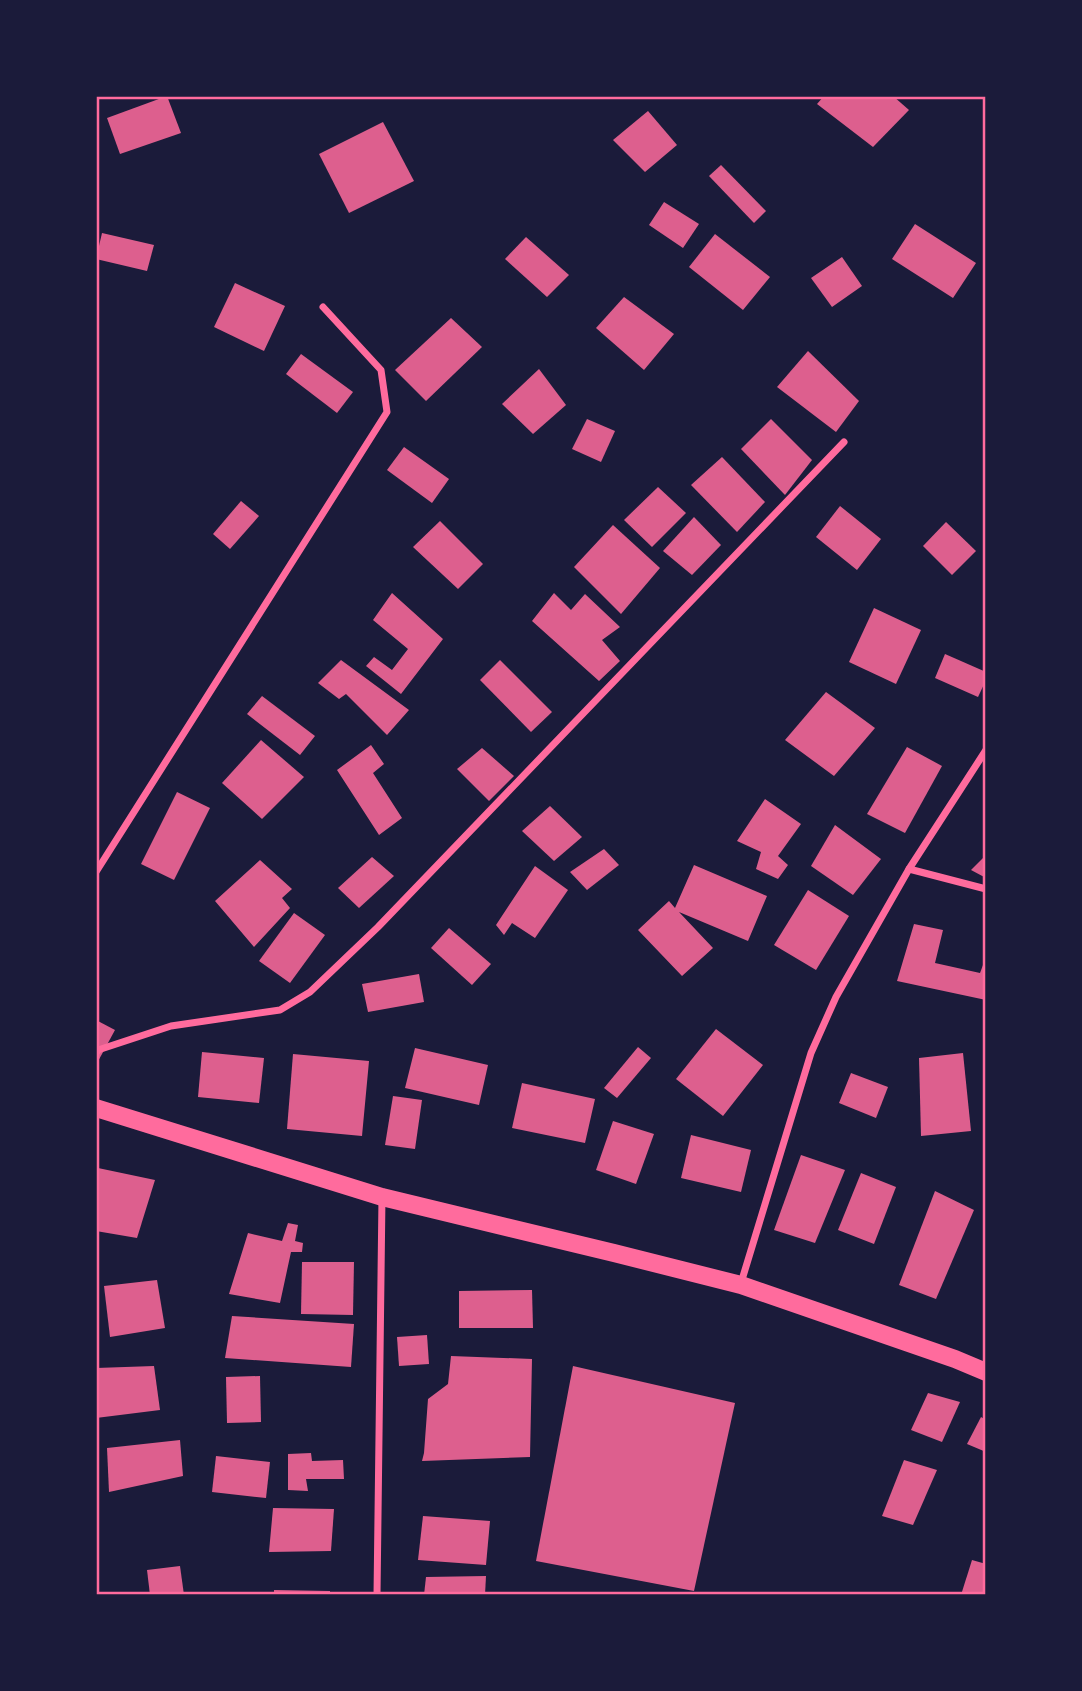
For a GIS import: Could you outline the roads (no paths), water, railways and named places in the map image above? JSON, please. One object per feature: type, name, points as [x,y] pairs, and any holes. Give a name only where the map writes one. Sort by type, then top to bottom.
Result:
[{"type":"main road","points":[[96,1108],[382,1197],[741,1285],[986,1372]]},
{"type":"street","points":[[96,872],[387,412],[381,370],[323,307]]},
{"type":"street","points":[[96,1053],[98,1050],[171,1026],[280,1010],[310,992],[378,927],[844,442]]},
{"type":"street","points":[[741,1285],[811,1053],[836,996],[909,869],[986,750]]},
{"type":"street","points":[[909,869],[986,889]]},
{"type":"street","points":[[377,1595],[382,1197]]}]
